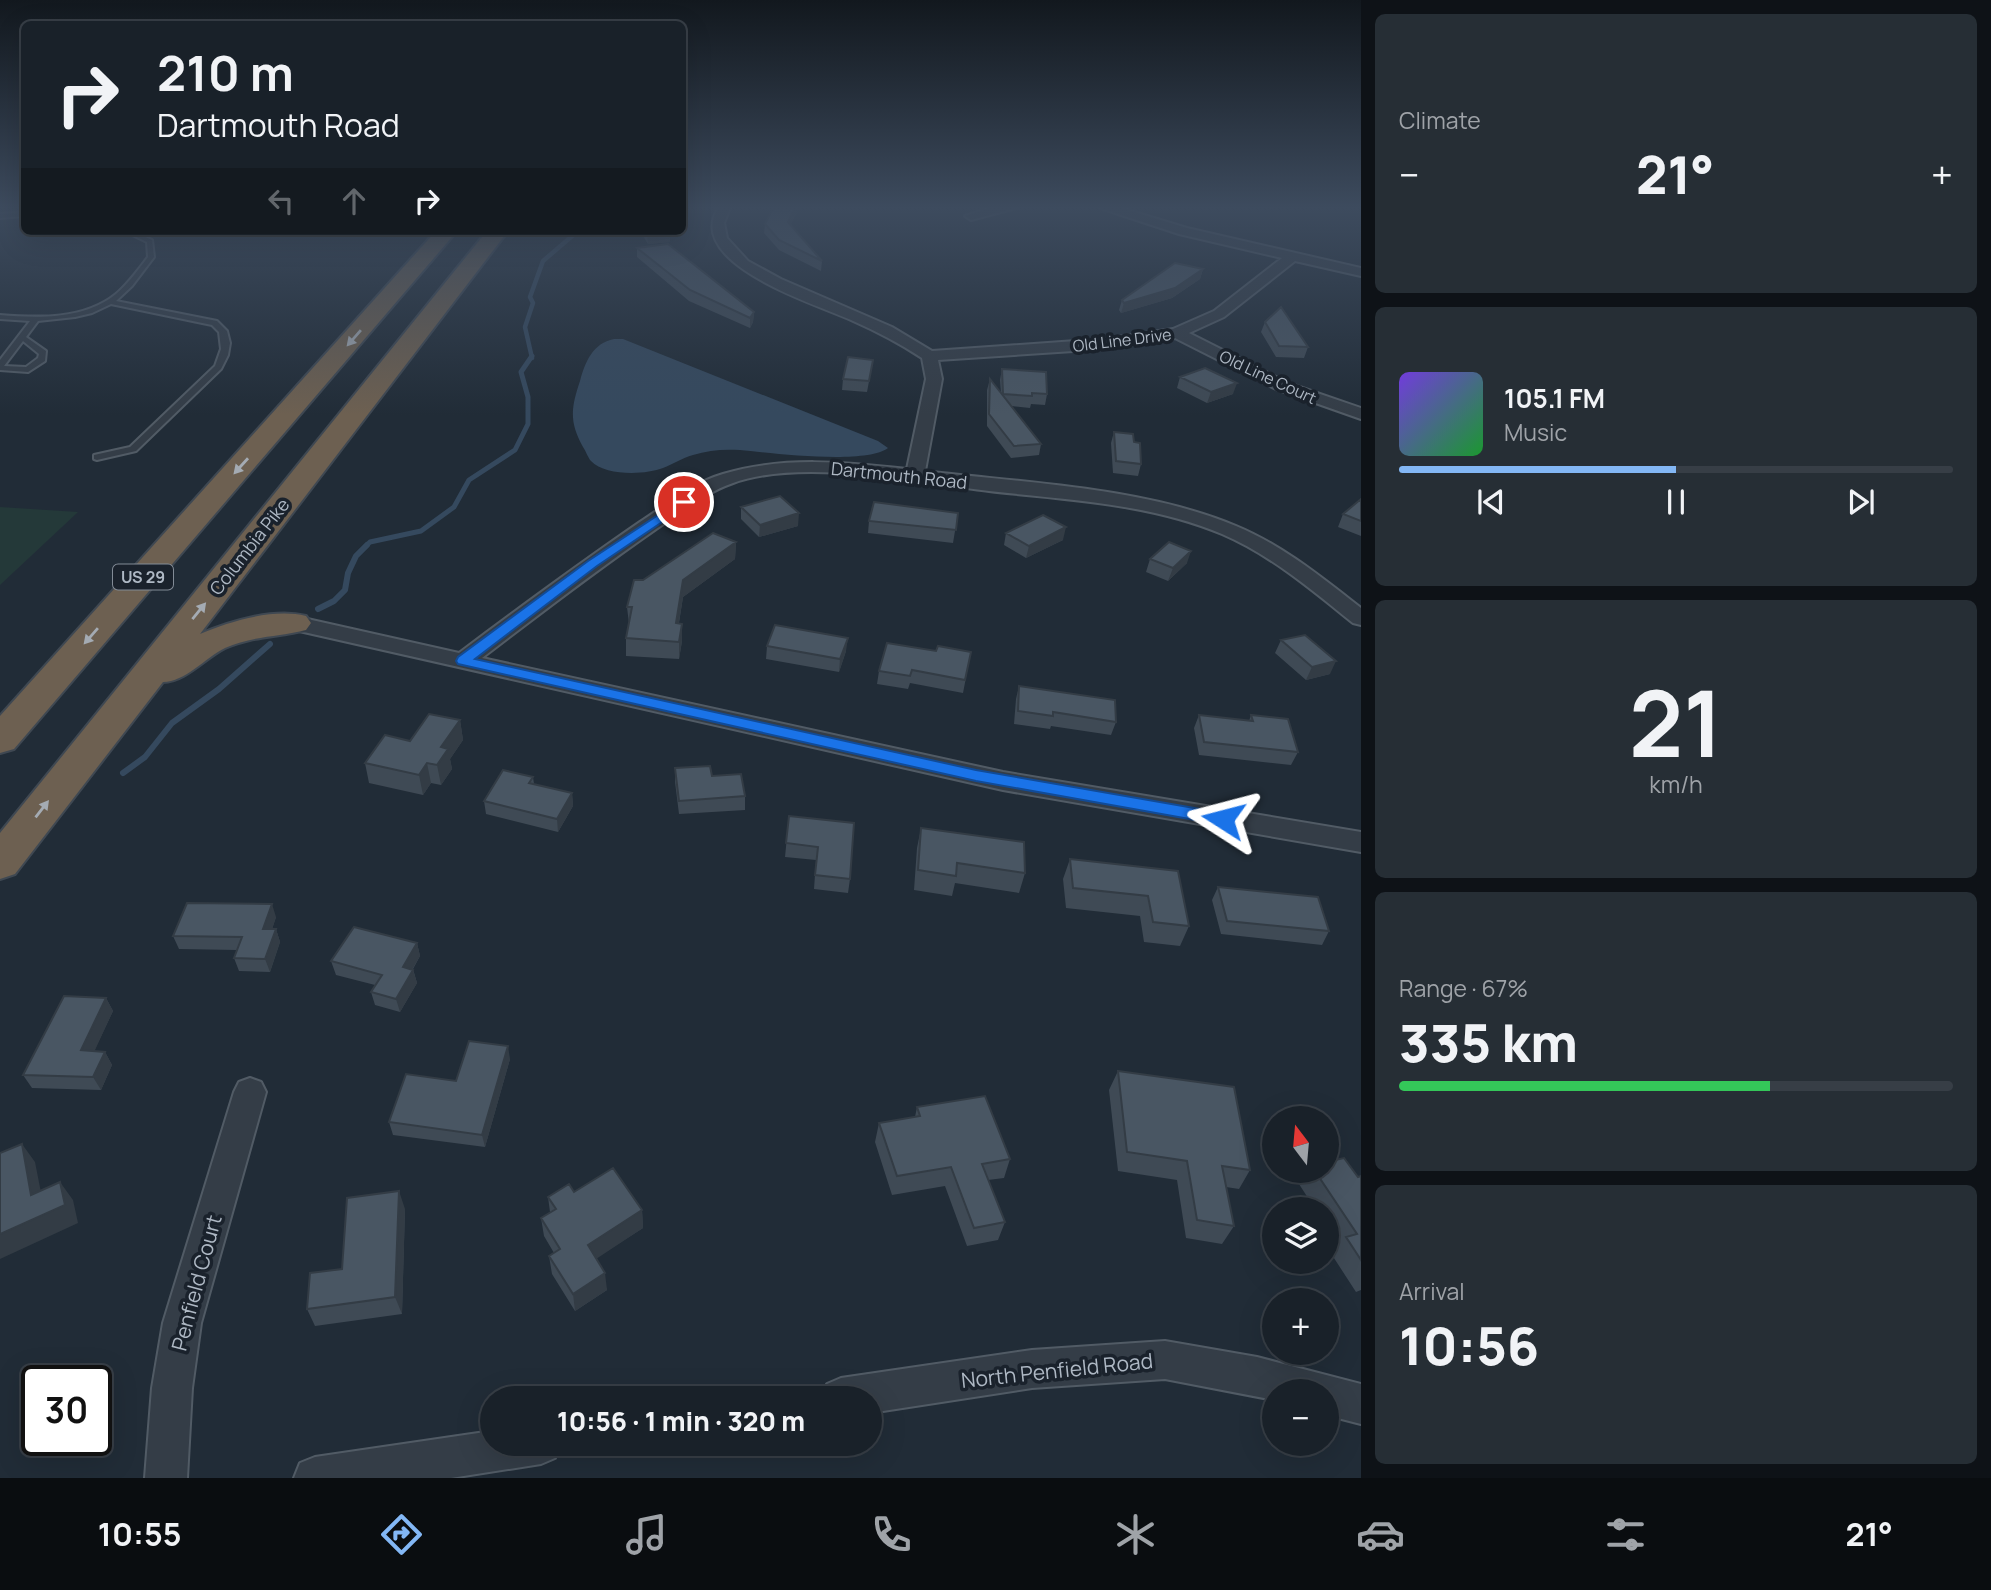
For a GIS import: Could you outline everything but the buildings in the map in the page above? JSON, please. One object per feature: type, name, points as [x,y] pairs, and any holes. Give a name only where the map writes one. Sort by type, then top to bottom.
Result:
[{"type":"highway","name":"US 29","points":[[0,740],[406,277]]},
{"type":"highway","name":"Columbia Pike","points":[[0,863],[462,277]]},
{"type":"highway","points":[[256,540],[246,580],[248,598],[267,611],[294,623]]},
{"type":"highway","points":[[126,703],[198,647],[214,639],[253,628],[294,623]]},
{"type":"street","points":[[768,277],[881,330],[929,356],[934,379],[915,476]]},
{"type":"street","name":"Old Line Drive","points":[[929,356],[1104,344],[1177,333],[1219,314],[1266,277]]},
{"type":"street","name":"Old Line Court","points":[[1177,333],[1282,386],[1361,414]]},
{"type":"street","name":"Dartmouth Road","points":[[463,661],[621,544],[703,490],[727,478],[773,469],[804,468],[915,476],[1105,500],[1200,520],[1228,530],[1278,556],[1361,618]]},
{"type":"street","points":[[294,623],[1003,781],[1361,842]]},
{"type":"street","name":"Penfield Court","points":[[166,1478],[172,1388],[182,1323],[250,1092]]},
{"type":"street","name":"North Penfield Road","points":[[882,1392],[1032,1369],[1166,1360],[1268,1379]]},
{"type":"street","points":[[1339,1398],[1361,1404]]},
{"type":"street","points":[[315,1478],[480,1453]]},
{"type":"lane","points":[[0,317],[36,319],[78,313],[109,303],[134,277]]},
{"type":"lane","points":[[97,457],[133,449],[218,367],[224,356],[226,335],[221,326],[214,323],[109,303]]},
{"type":"lane","points":[[22,337],[43,354],[42,359],[28,370],[0,366],[22,337],[36,319]]},
{"type":"green space","points":[[0,507],[78,512],[0,585]]},
{"type":"water","points":[[614,339],[623,339],[878,441],[888,448],[877,453],[840,457],[716,450],[693,455],[646,472],[615,472],[597,466],[591,461],[575,430],[573,407],[587,360],[595,349]]},
{"type":"waterway","points":[[532,356],[525,327],[533,303],[530,297],[537,277]]},
{"type":"waterway","points":[[318,609],[334,601],[345,590],[348,573],[356,556],[370,542],[421,531],[454,507],[469,480],[515,450],[528,424],[528,397],[521,372],[532,356]]},
{"type":"waterway","points":[[123,773],[145,757],[172,723],[219,689],[270,644]]},
{"type":"route","points":[[684,502],[630,537],[463,661],[1003,781],[1223,819]]}]
